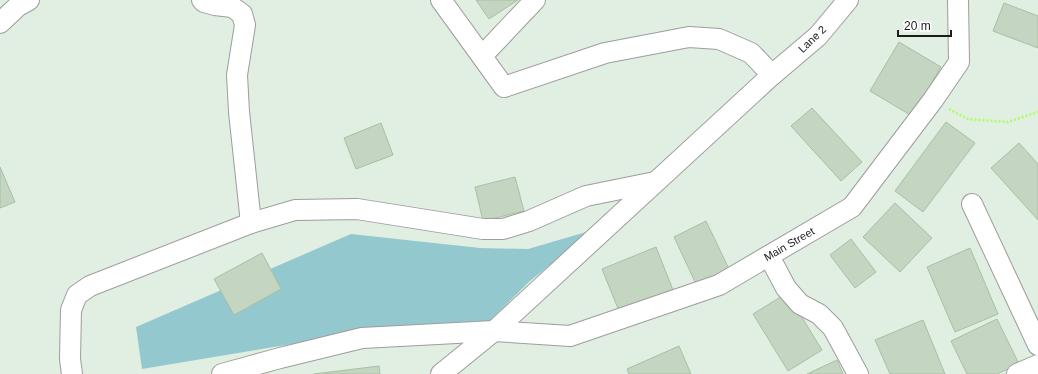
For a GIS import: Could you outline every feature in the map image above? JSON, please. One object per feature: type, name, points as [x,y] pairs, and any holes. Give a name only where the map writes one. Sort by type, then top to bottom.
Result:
[{"type":"street","points":[[0,23],[18,6],[28,0]]},
{"type":"street","points":[[202,0],[204,2],[216,5],[232,7],[242,14],[245,25],[237,75],[238,112],[251,223]]},
{"type":"street","points":[[441,0],[504,87],[605,53],[689,37],[719,39],[752,53],[772,75]]},
{"type":"street","points":[[482,56],[535,0]]},
{"type":"street","name":"Lane 2","points":[[441,374],[494,331],[772,75],[818,36],[848,0]]},
{"type":"street","name":"Main Street","points":[[222,374],[362,338],[494,331],[570,336],[719,285],[852,207],[933,100],[959,62],[958,0]]},
{"type":"street","points":[[72,374],[70,358],[70,329],[72,310],[77,295],[90,286],[251,223],[295,210],[357,209],[483,229],[503,229],[529,221],[586,196],[655,182]]},
{"type":"street","points":[[972,204],[1038,345]]},
{"type":"street","points":[[769,256],[786,288],[800,304],[819,314],[833,328],[858,374]]},
{"type":"street","points":[[1017,374],[1038,365]]},
{"type":"path","points":[[933,100],[968,119],[1008,122],[1038,112]]},
{"type":"shaded area","points":[[593,230],[530,281],[487,323],[382,329],[142,369],[136,327],[351,234],[480,248],[528,249]]},
{"type":"building","points":[[476,0],[518,0],[489,19]]},
{"type":"building","points":[[1004,3],[1038,16],[1038,48],[993,31]]},
{"type":"building","points":[[899,42],[941,67],[912,116],[870,91]]},
{"type":"building","points":[[812,108],[862,162],[841,181],[791,126]]},
{"type":"building","points":[[946,122],[975,143],[923,212],[895,191]]},
{"type":"building","points":[[381,123],[393,155],[356,169],[344,138]]},
{"type":"building","points":[[1019,143],[1038,164],[1038,220],[991,168]]},
{"type":"building","points":[[0,167],[15,202],[0,208]]},
{"type":"building","points":[[515,177],[524,211],[483,221],[475,187]]},
{"type":"building","points":[[895,203],[932,238],[900,272],[863,237]]},
{"type":"building","points":[[706,221],[729,269],[696,284],[674,237]]},
{"type":"building","points":[[851,239],[876,272],[855,288],[830,255]]},
{"type":"building","points":[[656,247],[673,290],[619,311],[602,269]]},
{"type":"building","points":[[970,248],[998,314],[955,332],[927,267]]},
{"type":"building","points":[[262,253],[281,289],[234,315],[214,279]]},
{"type":"building","points":[[787,293],[822,350],[788,371],[753,314]]},
{"type":"building","points":[[997,319],[1019,364],[997,374],[967,374],[951,341]]},
{"type":"building","points":[[923,320],[945,374],[890,374],[875,340]]},
{"type":"building","points":[[679,346],[691,374],[629,374],[627,369]]},
{"type":"building","points":[[837,360],[843,374],[807,374]]},
{"type":"building","points":[[379,366],[380,374],[314,374]]}]
